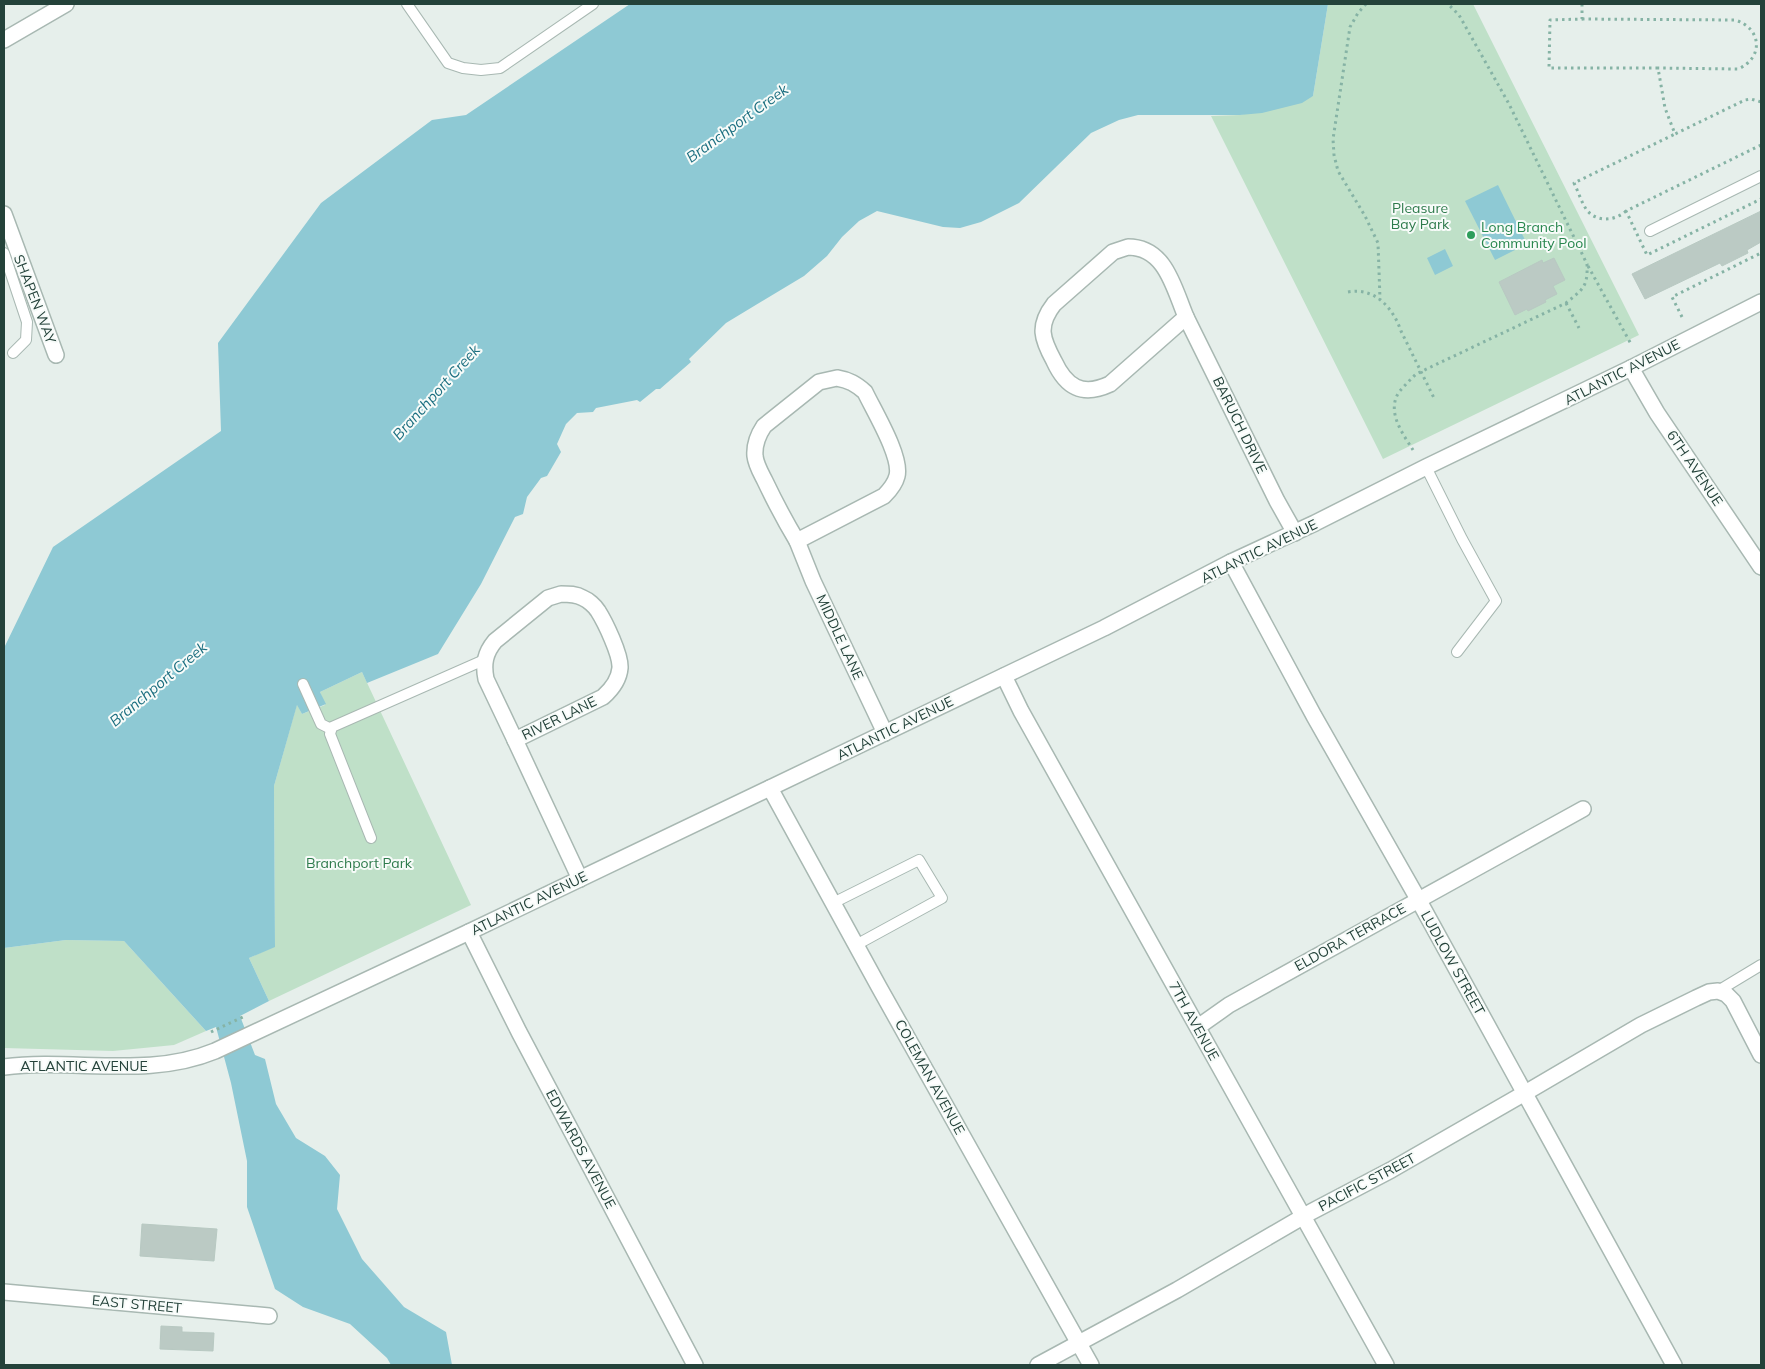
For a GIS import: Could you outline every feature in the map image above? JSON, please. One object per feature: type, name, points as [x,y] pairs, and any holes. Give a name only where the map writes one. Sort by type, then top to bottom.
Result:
[{"type":"street","points":[[4,40],[64,4]]},
{"type":"street","name":"SHAPEN WAY","points":[[4,214],[56,355]]},
{"type":"street","name":"BARUCH DRIVE","points":[[1186,317],[1110,384],[1094,390],[1081,389],[1071,385],[1060,375],[1044,343],[1044,323],[1054,304],[1113,252],[1128,247],[1152,253],[1162,262],[1186,317],[1277,501],[1295,533]]},
{"type":"street","name":"ATLANTIC AVENUE","points":[[4,1067],[40,1064],[126,1068],[175,1062],[215,1051],[470,932],[1104,628],[1232,562],[1632,368],[1761,302]]},
{"type":"street","name":"6TH AVENUE","points":[[1632,368],[1657,413],[1761,566]]},
{"type":"street","name":"MIDDLE LANE","points":[[797,541],[884,496],[892,488],[897,476],[896,456],[865,392],[847,380],[837,378],[818,382],[764,426],[758,435],[755,457],[778,509],[797,541],[813,581],[885,733]]},
{"type":"street","name":"LUDLOW STREET","points":[[1232,562],[1314,716],[1418,900],[1674,1365]]},
{"type":"street","name":"RIVER LANE","points":[[515,740],[603,697],[611,690],[617,680],[620,658],[597,609],[585,598],[572,594],[560,594],[548,598],[495,641],[489,648],[484,660],[486,679],[580,879]]},
{"type":"street","name":"7TH AVENUE","points":[[1004,676],[1021,711],[1386,1365]]},
{"type":"street","name":"COLEMAN AVENUE","points":[[770,788],[1091,1365]]},
{"type":"street","name":"ELDORA TERRACE","points":[[1198,1027],[1229,1005],[1583,809]]},
{"type":"street","name":"EDWARDS AVENUE","points":[[470,932],[519,1032],[696,1365]]},
{"type":"street","points":[[1718,991],[1726,994],[1733,1002],[1761,1055]]},
{"type":"street","name":"PACIFIC STREET","points":[[1038,1365],[1177,1290],[1303,1217],[1391,1170],[1641,1025],[1709,992],[1718,991]]},
{"type":"street","points":[[4,1062],[40,1064]]},
{"type":"street","name":"EAST STREET","points":[[4,1292],[270,1316]]},
{"type":"lane","points":[[408,4],[448,63],[463,68],[481,70],[500,68],[593,4]]},
{"type":"lane","points":[[1650,231],[1761,176]]},
{"type":"lane","points":[[4,253],[27,322],[26,340],[13,353]]},
{"type":"lane","points":[[1426,467],[1496,601],[1457,652]]},
{"type":"lane","points":[[330,729],[335,725],[484,660]]},
{"type":"lane","points":[[303,684],[321,724],[330,729]]},
{"type":"lane","points":[[330,729],[330,734],[372,838]]},
{"type":"lane","points":[[833,904],[919,860],[942,898],[856,945]]},
{"type":"lane","points":[[1718,991],[1761,965]]},
{"type":"path","points":[[1366,4],[1354,20],[1348,34],[1333,138],[1334,155],[1338,171],[1365,216],[1378,244],[1380,299]]},
{"type":"path","points":[[1448,4],[1459,15],[1509,104],[1587,264],[1631,344]]},
{"type":"path","points":[[1582,4],[1582,19]]},
{"type":"path","points":[[1550,20],[1735,20],[1748,26],[1757,44],[1754,57],[1745,66],[1738,69],[1658,68],[1549,68],[1550,20]]},
{"type":"path","points":[[1658,68],[1665,108],[1675,134]]},
{"type":"path","points":[[1626,211],[1621,215],[1608,219],[1596,217],[1587,210],[1574,182],[1745,100],[1751,99],[1761,102]]},
{"type":"path","points":[[1682,317],[1672,297],[1761,253]]},
{"type":"path","points":[[1413,450],[1399,427],[1395,408],[1396,399],[1400,391],[1420,371],[1566,303],[1585,287],[1588,278],[1587,264]]},
{"type":"path","points":[[1348,292],[1357,290],[1376,296],[1395,315],[1434,398]]},
{"type":"path","points":[[1566,303],[1579,328]]},
{"type":"path","points":[[211,1032],[245,1016]]},
{"type":"green space","name":"Pleasure Bay Park","points":[[1328,4],[1473,4],[1639,335],[1383,459],[1211,116],[1240,115],[1313,96]]},
{"type":"green space","name":"Branchport Park","points":[[362,672],[471,905],[269,1001],[249,958],[275,946],[274,786],[297,704],[302,714],[325,705],[320,692]]},
{"type":"green space","points":[[66,940],[124,941],[206,1031],[174,1045],[113,1051],[4,1048],[4,948]]},
{"type":"water","name":"Branchport Creek","points":[[630,4],[1328,4],[1313,96],[1302,103],[1262,113],[1240,115],[1138,115],[1119,120],[1091,133],[1019,203],[981,222],[960,228],[943,227],[877,211],[859,221],[842,237],[827,256],[804,276],[726,323],[689,359],[691,362],[660,389],[656,389],[640,402],[637,400],[596,408],[593,412],[577,413],[566,424],[557,444],[561,452],[547,476],[541,478],[527,497],[523,514],[515,517],[481,584],[438,654],[367,683],[362,672],[320,692],[326,704],[302,714],[297,705],[274,786],[275,947],[249,958],[269,1001],[240,1016],[255,1055],[265,1059],[276,1104],[296,1138],[325,1156],[340,1175],[337,1209],[362,1259],[404,1307],[446,1332],[452,1365],[391,1365],[387,1358],[350,1324],[303,1307],[275,1289],[247,1207],[247,1161],[231,1083],[216,1027],[206,1031],[124,941],[66,940],[4,948],[4,648],[53,547],[221,431],[218,343],[321,203],[432,120],[466,115]]},
{"type":"water","points":[[1498,185],[1527,244],[1495,260],[1465,201]]},
{"type":"water","points":[[1445,249],[1453,266],[1435,275],[1427,258]]},
{"type":"building","points":[[1761,211],[1761,242],[1747,250],[1748,253],[1722,266],[1720,263],[1645,299],[1632,274]]},
{"type":"building","points":[[1554,258],[1565,280],[1553,286],[1557,294],[1528,311],[1527,309],[1515,315],[1499,282],[1542,260],[1543,263]]},
{"type":"building","points":[[142,1224],[217,1229],[214,1261],[140,1256]]},
{"type":"building","points":[[161,1326],[182,1327],[182,1332],[214,1333],[213,1351],[160,1349]]},
{"type":"place","name":"Long Branch Community Pool","points":[[1471,235]]}]
